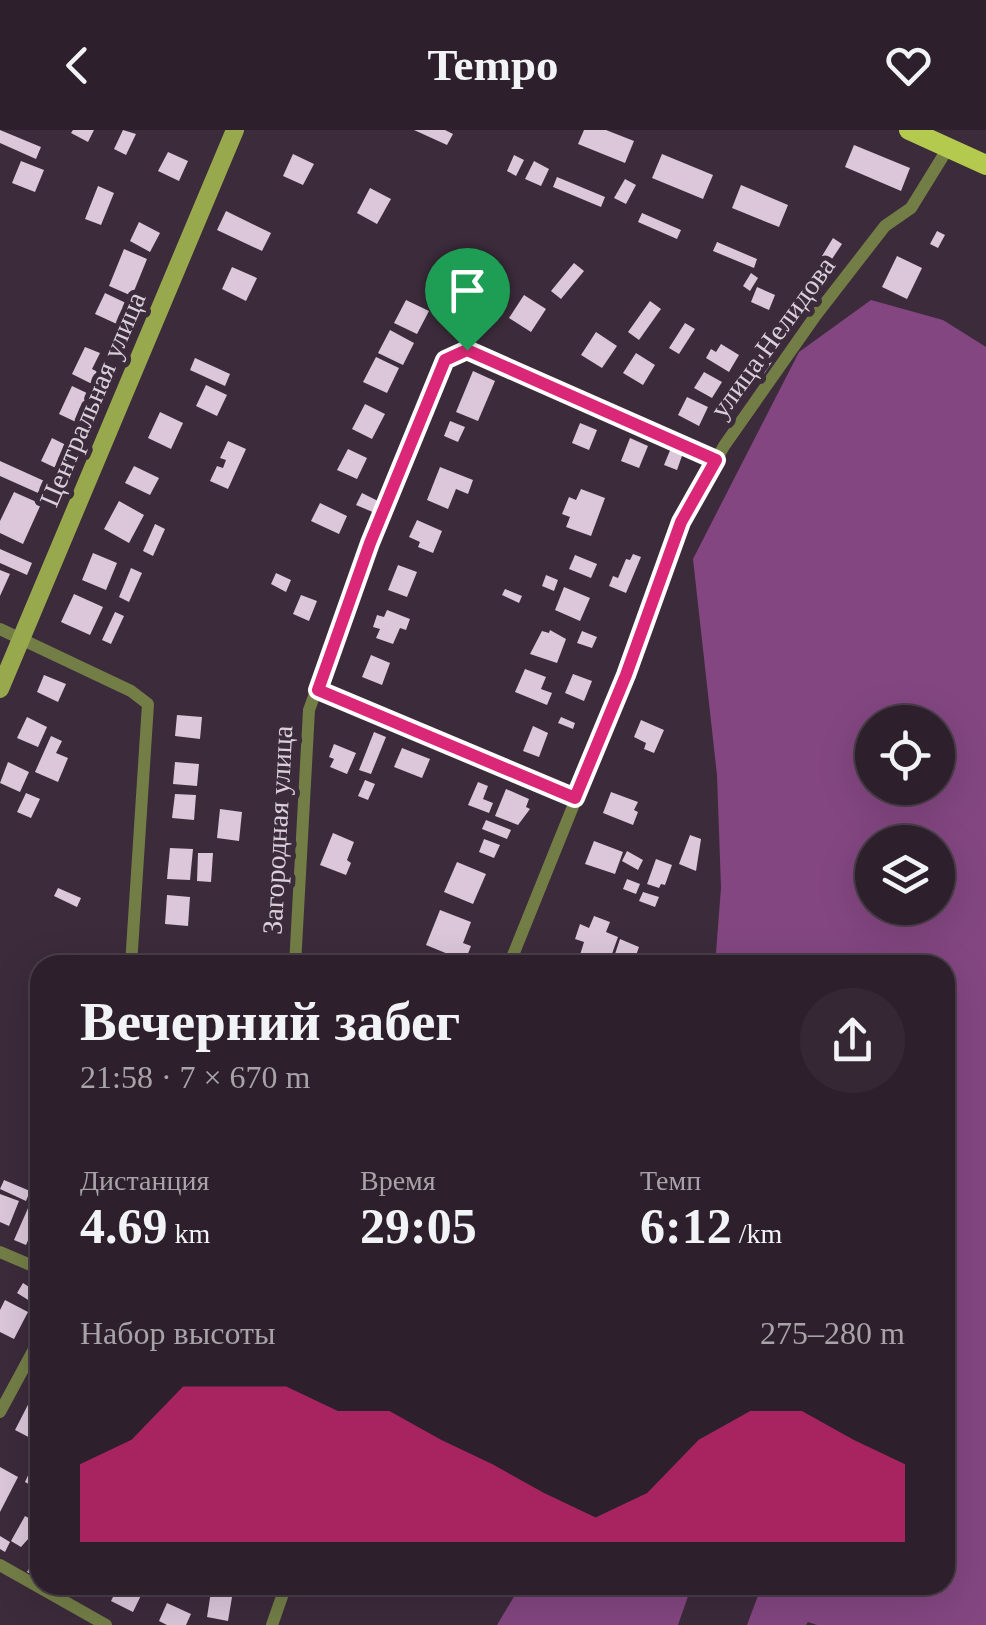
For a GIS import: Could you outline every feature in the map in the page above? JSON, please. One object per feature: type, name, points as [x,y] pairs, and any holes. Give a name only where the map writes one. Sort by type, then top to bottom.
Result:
[{"type":"main road","points":[[909,130],[986,165]]},
{"type":"street","name":"Центральная улица","points":[[0,689],[234,130]]},
{"type":"street","name":"улица Нелидова","points":[[513,955],[626,675],[681,522],[716,460],[816,314],[885,226],[910,208],[948,148]]},
{"type":"street","name":"Загородная улица","points":[[296,955],[309,710],[370,543],[445,360],[467,350],[716,460]]},
{"type":"street","points":[[0,629],[131,691],[148,704],[131,955]]},
{"type":"street","points":[[318,690],[575,798]]},
{"type":"street","points":[[0,1252],[30,1265]]},
{"type":"street","points":[[0,1412],[30,1356]]},
{"type":"street","points":[[0,1567],[30,1584]]},
{"type":"street","points":[[50,1595],[103,1625]]},
{"type":"street","points":[[272,1625],[282,1595]]},
{"type":"shaded area","points":[[871,300],[943,320],[986,347],[986,1625],[747,1625],[758,1595],[955,1595],[955,955],[716,955],[721,888],[717,775],[693,559],[799,352]]},
{"type":"shaded area","points":[[515,1595],[688,1595],[678,1625],[497,1625]]},
{"type":"building","points":[[0,130],[41,147],[36,159],[0,143]]},
{"type":"building","points":[[94,130],[88,142],[71,133]]},
{"type":"building","points":[[123,130],[136,134],[126,155],[114,149]]},
{"type":"building","points":[[414,130],[445,130],[453,134],[447,145]]},
{"type":"building","points":[[584,130],[606,130],[634,141],[625,163],[578,144]]},
{"type":"building","points":[[854,145],[910,168],[901,191],[845,167]]},
{"type":"building","points":[[168,152],[188,161],[179,181],[158,171]]},
{"type":"building","points":[[293,154],[314,164],[303,185],[283,176]]},
{"type":"building","points":[[662,154],[713,175],[703,199],[652,178]]},
{"type":"building","points":[[514,155],[524,160],[516,176],[507,171]]},
{"type":"building","points":[[21,161],[44,170],[35,192],[12,183]]},
{"type":"building","points":[[534,161],[549,169],[541,186],[525,179]]},
{"type":"building","points":[[557,177],[605,197],[601,207],[553,187]]},
{"type":"building","points":[[625,179],[636,185],[626,204],[614,198]]},
{"type":"building","points":[[741,185],[788,205],[779,227],[732,208]]},
{"type":"building","points":[[98,186],[114,193],[101,225],[85,219]]},
{"type":"building","points":[[370,188],[391,199],[377,224],[357,213]]},
{"type":"building","points":[[226,211],[271,233],[262,251],[217,230]]},
{"type":"building","points":[[642,213],[681,230],[677,239],[638,222]]},
{"type":"building","points":[[139,222],[160,233],[150,252],[130,241]]},
{"type":"building","points":[[937,231],[945,235],[938,248],[930,244]]},
{"type":"building","points":[[833,238],[842,244],[830,262],[822,256]]},
{"type":"building","points":[[717,242],[757,259],[754,268],[713,251]]},
{"type":"building","points":[[124,249],[147,259],[132,296],[109,286]]},
{"type":"building","points":[[897,256],[922,268],[907,299],[882,287]]},
{"type":"building","points":[[574,263],[584,271],[561,299],[551,291]]},
{"type":"building","points":[[232,267],[257,278],[246,301],[222,289]]},
{"type":"building","points":[[751,273],[758,278],[750,291],[743,286]]},
{"type":"building","points":[[757,287],[775,295],[769,310],[751,302]]},
{"type":"building","points":[[105,293],[128,304],[119,325],[95,314]]},
{"type":"building","points":[[524,295],[546,309],[531,332],[509,318]]},
{"type":"building","points":[[406,300],[429,311],[417,334],[394,323]]},
{"type":"building","points":[[650,301],[661,309],[639,340],[628,332]]},
{"type":"building","points":[[685,323],[695,329],[679,354],[669,348]]},
{"type":"building","points":[[390,330],[414,343],[403,365],[378,353]]},
{"type":"building","points":[[596,332],[617,346],[602,368],[581,355]]},
{"type":"building","points":[[721,344],[739,355],[729,372],[706,358],[711,349],[716,352]]},
{"type":"building","points":[[85,347],[100,353],[92,369],[102,374],[96,386],[72,374]]},
{"type":"building","points":[[636,353],[655,365],[643,385],[623,373]]},
{"type":"building","points":[[760,353],[772,362],[762,377],[750,368]]},
{"type":"building","points":[[376,357],[399,368],[387,393],[363,382]]},
{"type":"building","points":[[195,358],[230,374],[225,386],[190,370]]},
{"type":"building","points":[[473,371],[495,381],[478,421],[456,412]]},
{"type":"building","points":[[704,372],[722,382],[712,398],[694,388]]},
{"type":"building","points":[[206,385],[227,395],[217,416],[196,406]]},
{"type":"building","points":[[72,386],[91,395],[78,423],[59,414]]},
{"type":"building","points":[[687,397],[708,407],[699,426],[678,415]]},
{"type":"building","points":[[365,404],[385,414],[372,439],[352,429]]},
{"type":"building","points":[[160,412],[183,423],[171,449],[148,438]]},
{"type":"building","points":[[450,421],[465,427],[458,442],[444,436]]},
{"type":"building","points":[[580,423],[597,430],[589,450],[572,443]]},
{"type":"building","points":[[52,438],[70,447],[60,470],[41,461]]},
{"type":"building","points":[[630,438],[648,446],[639,468],[621,461]]},
{"type":"building","points":[[228,441],[246,449],[228,489],[210,481],[217,466],[223,468],[226,460],[220,458]]},
{"type":"building","points":[[671,448],[683,453],[677,470],[664,465]]},
{"type":"building","points":[[348,449],[367,458],[357,479],[337,470]]},
{"type":"building","points":[[0,461],[62,489],[56,501],[0,476]]},
{"type":"building","points":[[134,466],[159,478],[150,495],[125,483]]},
{"type":"building","points":[[440,467],[473,480],[468,494],[456,489],[448,509],[427,500]]},
{"type":"building","points":[[581,489],[605,498],[591,536],[566,527],[570,517],[562,514],[569,497],[576,500]]},
{"type":"building","points":[[14,492],[41,504],[23,544],[0,533],[0,521]]},
{"type":"building","points":[[362,493],[380,502],[375,513],[356,505]]},
{"type":"building","points":[[119,501],[144,515],[129,543],[104,529]]},
{"type":"building","points":[[320,503],[347,516],[339,534],[311,521]]},
{"type":"building","points":[[417,520],[442,531],[433,553],[418,547],[420,542],[409,537]]},
{"type":"building","points":[[155,524],[165,529],[153,556],[143,551]]},
{"type":"building","points":[[0,549],[32,563],[27,575],[0,563]]},
{"type":"building","points":[[93,553],[117,563],[106,590],[82,580]]},
{"type":"building","points":[[633,554],[641,557],[626,593],[609,586],[613,576],[618,578],[626,559],[630,560]]},
{"type":"building","points":[[575,555],[597,564],[591,578],[569,569]]},
{"type":"building","points":[[398,565],[417,572],[407,597],[388,590]]},
{"type":"building","points":[[131,568],[142,573],[129,602],[119,597]]},
{"type":"building","points":[[0,570],[10,574],[0,596]]},
{"type":"building","points":[[276,573],[291,580],[286,592],[271,584]]},
{"type":"building","points":[[546,575],[558,580],[554,591],[542,586]]},
{"type":"building","points":[[564,587],[590,598],[580,621],[555,610]]},
{"type":"building","points":[[505,589],[522,596],[519,603],[502,595]]},
{"type":"building","points":[[74,594],[103,607],[90,635],[61,622]]},
{"type":"building","points":[[301,595],[317,601],[309,621],[293,614]]},
{"type":"building","points":[[387,610],[410,619],[406,630],[400,628],[393,644],[376,638],[380,629],[373,627],[377,615],[384,617]]},
{"type":"building","points":[[115,612],[124,616],[111,644],[102,640]]},
{"type":"building","points":[[550,630],[566,639],[557,663],[530,654],[542,631]]},
{"type":"building","points":[[582,631],[597,637],[592,648],[577,643]]},
{"type":"building","points":[[371,655],[390,663],[382,685],[362,677]]},
{"type":"building","points":[[525,669],[546,677],[541,689],[552,693],[547,705],[515,692]]},
{"type":"building","points":[[573,674],[592,681],[584,701],[565,693]]},
{"type":"building","points":[[44,675],[66,684],[58,702],[37,692]]},
{"type":"building","points":[[177,715],[202,717],[200,739],[175,736]]},
{"type":"building","points":[[27,717],[47,727],[38,747],[17,738]]},
{"type":"building","points":[[561,717],[575,723],[573,729],[558,723]]},
{"type":"building","points":[[641,720],[664,730],[654,753],[644,749],[646,743],[634,737]]},
{"type":"building","points":[[533,726],[548,733],[539,757],[523,751]]},
{"type":"building","points":[[374,732],[386,737],[371,774],[359,770]]},
{"type":"building","points":[[51,736],[62,741],[56,753],[68,758],[58,782],[35,772]]},
{"type":"building","points":[[334,744],[356,753],[347,774],[330,767]]},
{"type":"building","points":[[402,748],[430,759],[422,778],[394,767]]},
{"type":"building","points":[[8,762],[29,772],[20,792],[0,783]]},
{"type":"building","points":[[175,762],[199,764],[197,786],[173,784]]},
{"type":"building","points":[[365,780],[375,784],[368,800],[358,796]]},
{"type":"building","points":[[478,782],[488,786],[483,799],[493,803],[489,813],[468,805]]},
{"type":"building","points":[[506,789],[529,799],[526,807],[530,809],[518,825],[495,816]]},
{"type":"building","points":[[611,792],[638,802],[633,825],[603,813]]},
{"type":"building","points":[[26,793],[40,799],[31,818],[17,812]]},
{"type":"building","points":[[175,794],[196,795],[194,820],[172,818]]},
{"type":"building","points":[[220,809],[242,812],[239,841],[217,838]]},
{"type":"building","points":[[486,820],[511,830],[507,839],[482,829]]},
{"type":"building","points":[[333,833],[354,842],[346,875],[320,865]]},
{"type":"building","points":[[690,835],[701,839],[696,871],[679,864]]},
{"type":"building","points":[[484,839],[500,845],[494,858],[479,852]]},
{"type":"building","points":[[594,841],[623,852],[615,874],[585,864]]},
{"type":"building","points":[[170,848],[193,849],[190,880],[167,879]]},
{"type":"building","points":[[627,851],[643,860],[638,870],[622,861]]},
{"type":"building","points":[[198,853],[213,853],[211,882],[197,881]]},
{"type":"building","points":[[656,859],[672,865],[665,885],[659,888],[647,884]]},
{"type":"building","points":[[457,862],[486,874],[473,904],[444,892]]},
{"type":"building","points":[[627,879],[640,884],[636,894],[623,889]]},
{"type":"building","points":[[58,888],[81,898],[77,907],[54,896]]},
{"type":"building","points":[[643,892],[659,897],[655,907],[639,901]]},
{"type":"building","points":[[167,895],[190,897],[188,926],[165,924]]},
{"type":"building","points":[[440,910],[471,922],[463,943],[471,946],[467,955],[450,955],[426,945]]},
{"type":"building","points":[[594,916],[610,922],[606,932],[618,937],[612,955],[580,955],[584,942],[575,939],[580,924],[589,928]]},
{"type":"building","points":[[620,939],[639,947],[636,955],[615,955]]},
{"type":"building","points":[[4,1180],[30,1191],[26,1201],[0,1189]]},
{"type":"building","points":[[0,1194],[19,1201],[9,1226],[0,1222]]},
{"type":"building","points":[[30,1204],[30,1236],[26,1245],[14,1240]]},
{"type":"building","points":[[23,1283],[30,1288],[30,1301],[17,1293]]},
{"type":"building","points":[[5,1300],[28,1312],[14,1339],[0,1332],[0,1310]]},
{"type":"building","points":[[30,1401],[30,1438],[15,1430]]},
{"type":"building","points":[[0,1467],[18,1477],[0,1512]]},
{"type":"building","points":[[25,1516],[30,1519],[30,1537],[21,1547],[11,1541]]},
{"type":"building","points":[[0,1536],[10,1542],[5,1552],[0,1549]]},
{"type":"building","points":[[114,1595],[141,1595],[133,1612],[111,1601]]},
{"type":"building","points":[[210,1595],[232,1595],[228,1621],[207,1617]]},
{"type":"building","points":[[167,1603],[191,1614],[186,1625],[159,1621]]},
{"type":"route","points":[[467,350],[716,460],[681,522],[626,675],[575,798],[318,690],[370,543],[445,360],[467,350]]}]
